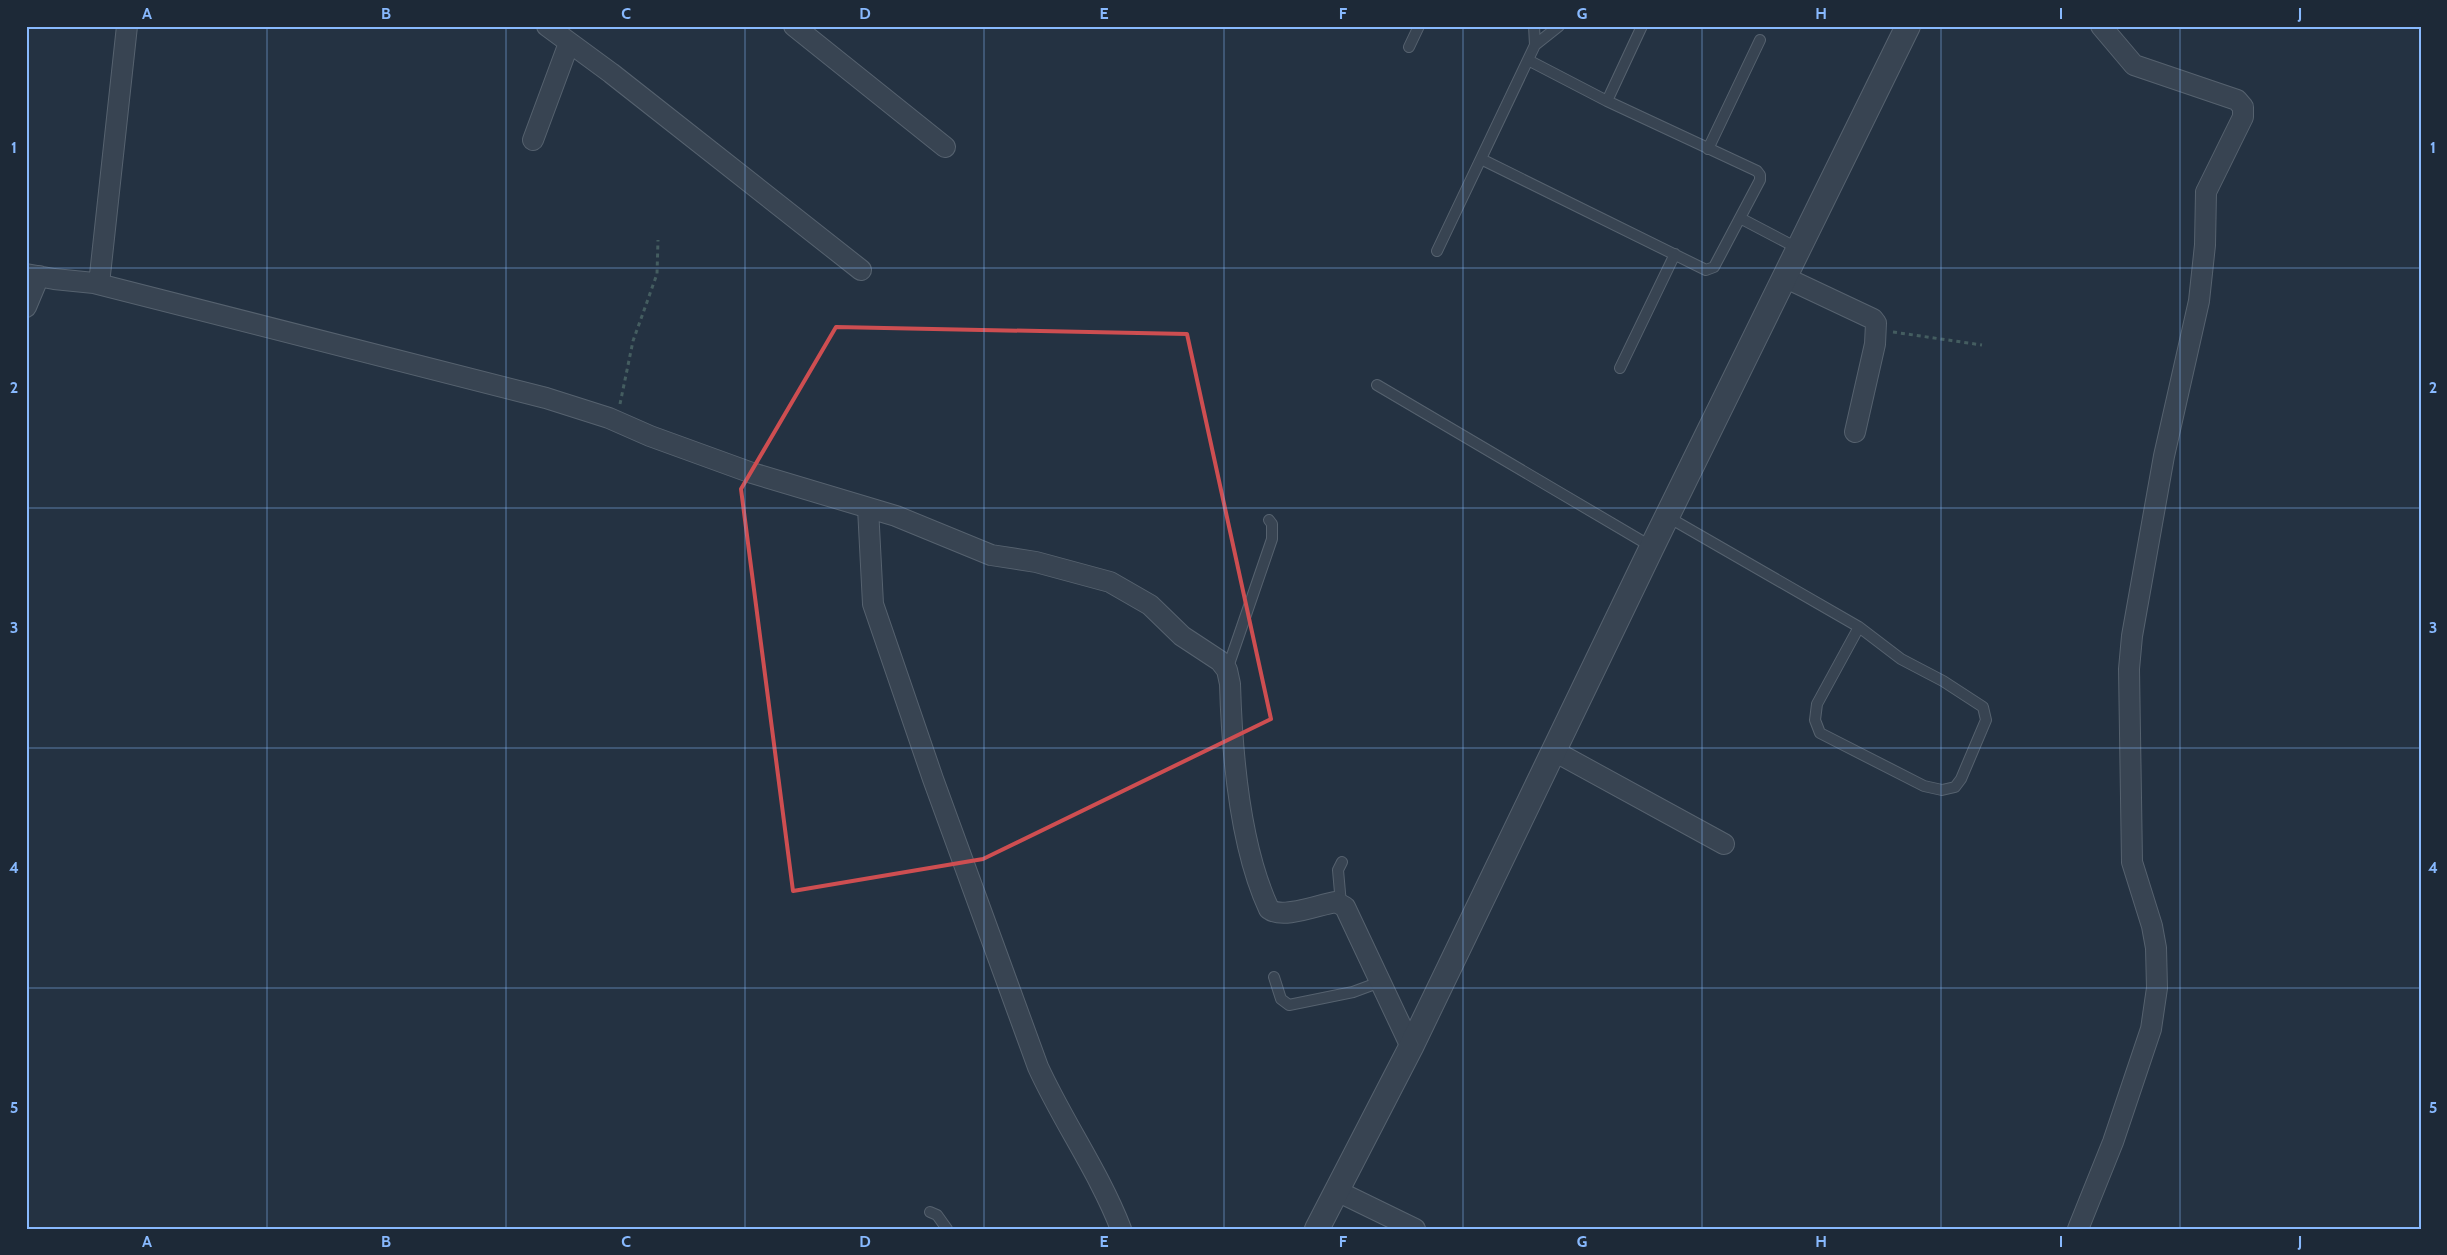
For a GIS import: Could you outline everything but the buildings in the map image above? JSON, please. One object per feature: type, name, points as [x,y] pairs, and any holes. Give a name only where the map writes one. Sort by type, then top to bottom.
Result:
[{"type":"street","points":[[99,284],[127,26]]},
{"type":"street","points":[[547,26],[634,90],[861,270]]},
{"type":"street","points":[[794,26],[945,147]]},
{"type":"street","points":[[1317,1229],[1411,1047],[1652,547],[1786,278],[1908,26]]},
{"type":"street","points":[[2078,1229],[2113,1142],[2151,1029],[2154,1013],[2157,988],[2156,948],[2152,926],[2132,862],[2129,669],[2132,636],[2164,456],[2199,301],[2205,245],[2206,192],[2243,117],[2243,107],[2237,100],[2134,65],[2101,26]]},
{"type":"street","points":[[534,140],[569,43]]},
{"type":"street","points":[[26,307],[33,275],[99,284],[472,378],[546,398],[617,421],[650,436],[752,473],[896,516],[991,555],[1036,562],[1110,582],[1150,605],[1182,636],[1220,661],[1227,670],[1230,684],[1239,797],[1248,841],[1269,909],[1279,913],[1289,912],[1336,902],[1346,907],[1411,1047]]},
{"type":"street","points":[[1786,278],[1873,319],[1878,329],[1855,432]]},
{"type":"street","points":[[868,508],[873,604],[936,788],[1038,1067],[1057,1108],[1085,1152],[1108,1197],[1121,1229]]},
{"type":"street","points":[[1554,751],[1724,844]]},
{"type":"street","points":[[1337,1191],[1415,1229]]},
{"type":"lane","points":[[1409,47],[1419,26]]},
{"type":"lane","points":[[1534,26],[1536,45]]},
{"type":"lane","points":[[1436,251],[1536,45],[1559,26]]},
{"type":"lane","points":[[1607,101],[1642,26]]},
{"type":"lane","points":[[1708,149],[1760,40]]},
{"type":"lane","points":[[1481,159],[1702,268],[1711,270],[1760,180],[1760,173],[1607,101],[1528,60]]},
{"type":"lane","points":[[1740,218],[1800,249]]},
{"type":"lane","points":[[1620,368],[1675,254]]},
{"type":"lane","points":[[1377,385],[1652,547]]},
{"type":"lane","points":[[1668,517],[1858,627],[1901,659],[1943,681],[1983,706],[1986,720],[1961,779],[1955,787],[1942,790],[1924,786],[1820,733],[1815,720],[1817,704],[1858,627]]},
{"type":"lane","points":[[1227,670],[1272,539],[1272,524],[1269,520]]},
{"type":"lane","points":[[1341,904],[1338,870],[1342,862]]},
{"type":"lane","points":[[1274,977],[1281,999],[1289,1004],[1353,992],[1380,982]]},
{"type":"lane","points":[[930,1212],[937,1215],[947,1229]]},
{"type":"path","points":[[617,421],[633,342],[657,274],[658,240]]},
{"type":"path","points":[[1878,329],[1982,345]]},
{"type":"highlighted area","points":[[836,327],[1187,334],[1271,719],[983,859],[793,891],[741,489]]}]
